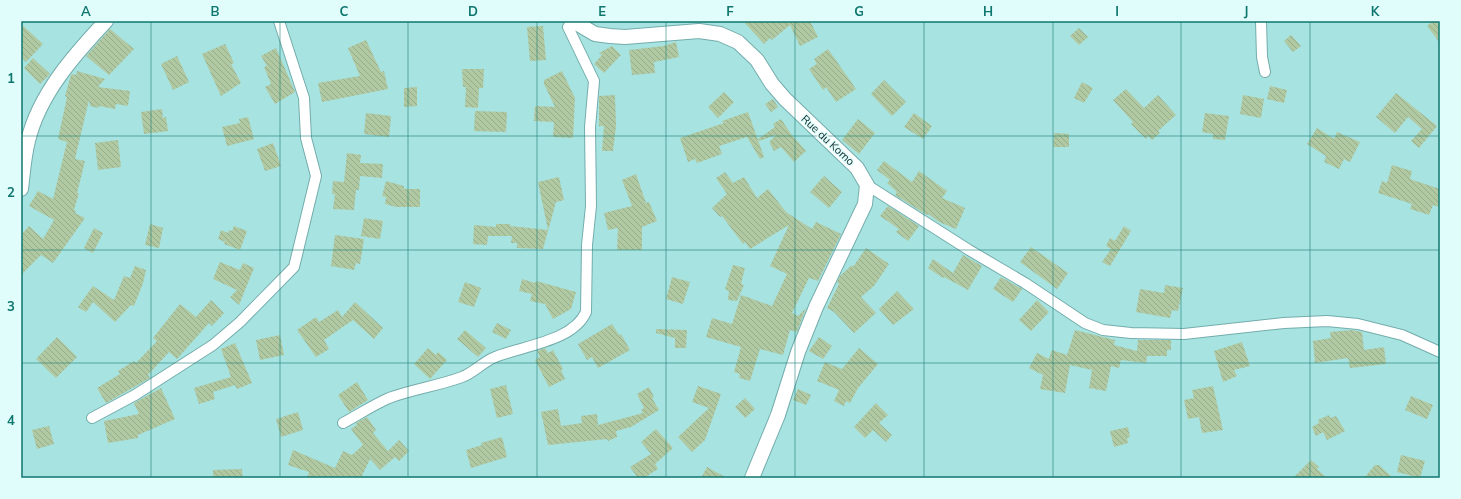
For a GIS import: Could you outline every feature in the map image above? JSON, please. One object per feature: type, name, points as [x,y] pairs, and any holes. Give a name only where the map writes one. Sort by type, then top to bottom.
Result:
[{"type":"street","points":[[21,189],[28,140],[42,106],[62,74],[106,21]]},
{"type":"street","points":[[92,418],[135,394],[213,345],[240,322],[294,267],[316,176],[306,138],[304,98],[279,21]]},
{"type":"street","points":[[343,423],[386,399],[411,390],[463,377],[493,358],[570,331],[586,312],[587,245],[591,206],[590,127],[594,81],[568,27],[573,21]]},
{"type":"street","name":"Rue du Komo","points":[[573,21],[595,34],[610,36],[646,36],[699,31],[720,34],[738,42],[757,60],[772,84],[785,99],[857,168],[866,185]]},
{"type":"street","points":[[1262,21],[1262,57],[1265,72]]},
{"type":"street","points":[[752,478],[778,415],[798,352],[865,204],[866,185],[969,250],[1025,283],[1085,324],[1103,330],[1131,333],[1184,334],[1284,323],[1327,321],[1358,324],[1402,335],[1440,352]]},
{"type":"building","points":[[743,21],[810,21],[818,37],[800,46],[790,25],[772,40],[770,38],[764,44]]},
{"type":"building","points":[[1433,21],[1436,21],[1440,26],[1440,43],[1427,26]]},
{"type":"building","points":[[21,24],[43,44],[26,62],[21,57]]},
{"type":"building","points":[[543,26],[546,60],[530,61],[527,27]]},
{"type":"building","points":[[1079,28],[1088,37],[1079,45],[1070,36]]},
{"type":"building","points":[[110,29],[134,49],[109,75],[86,56]]},
{"type":"building","points":[[1291,35],[1301,46],[1293,52],[1284,41]]},
{"type":"building","points":[[366,40],[381,72],[384,71],[388,89],[322,102],[318,83],[360,76],[348,48]]},
{"type":"building","points":[[676,42],[679,57],[654,62],[655,73],[632,75],[629,50],[664,46]]},
{"type":"building","points":[[225,44],[234,63],[231,64],[241,83],[221,96],[202,54]]},
{"type":"building","points":[[612,46],[621,55],[604,73],[594,64],[602,55],[599,53]]},
{"type":"building","points":[[276,48],[295,92],[275,104],[265,87],[271,84],[264,67],[267,66],[261,56]]},
{"type":"building","points":[[828,49],[856,89],[836,102],[826,87],[823,90],[809,69],[817,64],[814,59]]},
{"type":"building","points":[[177,56],[189,82],[173,90],[161,64]]},
{"type":"building","points":[[33,58],[50,74],[40,84],[24,68]]},
{"type":"building","points":[[462,69],[484,69],[483,88],[479,88],[478,108],[465,107],[466,87],[463,87]]},
{"type":"building","points":[[77,71],[105,79],[98,87],[130,91],[128,106],[116,104],[115,109],[99,106],[98,108],[90,106],[89,100],[75,159],[85,161],[74,210],[76,211],[75,213],[85,218],[53,263],[41,255],[21,275],[21,235],[29,226],[43,239],[54,220],[29,206],[38,191],[53,199],[67,142],[58,139],[67,97],[65,96],[71,75],[76,75]]},
{"type":"building","points":[[562,71],[575,98],[573,138],[553,137],[554,122],[534,121],[535,106],[555,107],[544,84],[544,80]]},
{"type":"building","points":[[884,80],[906,102],[892,116],[871,94]]},
{"type":"building","points":[[1082,82],[1093,88],[1084,103],[1074,98]]},
{"type":"building","points":[[1270,86],[1287,90],[1284,103],[1267,99]]},
{"type":"building","points":[[417,87],[417,106],[404,107],[404,88]]},
{"type":"building","points":[[1126,89],[1144,108],[1158,95],[1176,115],[1158,131],[1160,133],[1152,140],[1148,136],[1146,139],[1131,124],[1133,122],[1113,100]]},
{"type":"building","points":[[724,92],[734,102],[718,118],[708,107]]},
{"type":"building","points":[[1396,93],[1437,126],[1419,148],[1411,141],[1422,129],[1408,117],[1395,133],[1376,117]]},
{"type":"building","points":[[615,95],[616,126],[613,151],[602,151],[604,126],[599,126],[599,96]]},
{"type":"building","points":[[1243,95],[1264,99],[1261,118],[1240,114]]},
{"type":"building","points":[[773,99],[778,107],[771,112],[765,104]]},
{"type":"building","points":[[162,109],[163,118],[166,117],[168,131],[144,134],[141,112]]},
{"type":"building","points":[[475,111],[507,112],[506,132],[474,131]]},
{"type":"building","points":[[748,112],[764,157],[760,159],[747,137],[719,146],[722,154],[697,163],[695,159],[688,162],[680,138],[724,123],[722,121]]},
{"type":"building","points":[[366,113],[391,116],[389,137],[364,134]]},
{"type":"building","points":[[914,113],[932,126],[923,139],[904,127]]},
{"type":"building","points":[[1205,113],[1229,116],[1225,140],[1213,139],[1213,134],[1202,132]]},
{"type":"building","points":[[248,117],[254,139],[227,146],[222,127],[240,123],[239,119]]},
{"type":"building","points":[[781,119],[791,134],[806,151],[794,162],[781,147],[774,151],[770,141],[776,135],[759,141],[758,139],[775,127],[773,124]]},
{"type":"building","points":[[858,119],[875,133],[859,154],[842,140]]},
{"type":"building","points":[[1317,128],[1334,139],[1337,132],[1360,142],[1350,162],[1344,159],[1339,169],[1324,162],[1326,156],[1307,144]]},
{"type":"building","points":[[1054,133],[1069,134],[1069,147],[1053,147]]},
{"type":"building","points":[[118,140],[121,167],[98,170],[95,143]]},
{"type":"building","points":[[273,143],[281,166],[265,171],[257,149]]},
{"type":"building","points":[[347,153],[361,155],[360,163],[383,164],[382,178],[360,176],[359,190],[356,190],[354,210],[333,209],[335,194],[332,194],[333,181],[344,182]]},
{"type":"building","points":[[884,161],[912,182],[919,171],[947,191],[942,198],[965,208],[956,229],[939,222],[895,195],[897,192],[887,183],[890,180],[877,170]]},
{"type":"building","points":[[1392,165],[1412,171],[1410,179],[1440,189],[1440,207],[1433,205],[1429,215],[1410,209],[1412,204],[1378,193],[1382,181],[1387,183]]},
{"type":"building","points":[[725,172],[733,183],[744,177],[757,198],[768,189],[786,212],[812,229],[816,222],[841,234],[818,281],[809,278],[792,313],[798,316],[806,308],[797,332],[790,330],[783,355],[760,349],[750,381],[739,378],[740,374],[734,372],[741,347],[706,337],[712,318],[732,324],[741,295],[772,306],[787,274],[770,266],[789,225],[750,249],[745,242],[743,244],[722,216],[720,217],[712,208],[727,194],[716,178]]},
{"type":"building","points":[[636,174],[646,203],[649,202],[657,221],[642,227],[642,250],[617,250],[618,228],[608,230],[604,213],[632,206],[622,180]]},
{"type":"building","points":[[824,176],[842,192],[829,208],[810,192]]},
{"type":"building","points":[[559,177],[564,200],[556,202],[543,249],[517,248],[517,243],[511,243],[512,236],[488,236],[487,245],[473,244],[474,225],[496,227],[496,224],[510,224],[510,226],[548,230],[538,182]]},
{"type":"building","points":[[386,181],[404,186],[404,189],[420,189],[420,207],[396,207],[385,204],[386,197],[382,196]]},
{"type":"building","points":[[888,206],[919,226],[908,241],[896,232],[899,229],[880,216]]},
{"type":"building","points":[[364,218],[383,221],[380,239],[361,236]]},
{"type":"building","points":[[150,224],[163,228],[159,248],[145,245]]},
{"type":"building","points":[[234,226],[247,231],[240,250],[224,244],[225,242],[218,239],[221,230],[228,233],[229,230],[232,231]]},
{"type":"building","points":[[1124,226],[1131,231],[1110,266],[1102,262],[1111,249],[1106,246],[1110,238],[1115,241]]},
{"type":"building","points":[[94,228],[103,233],[93,253],[84,248]]},
{"type":"building","points":[[335,235],[364,239],[360,264],[356,263],[354,270],[331,266]]},
{"type":"building","points":[[1031,247],[1068,273],[1057,289],[1020,262]]},
{"type":"building","points":[[866,248],[889,264],[874,286],[861,297],[876,313],[854,333],[834,312],[827,308],[839,284],[837,282],[840,276],[852,265],[853,267]]},
{"type":"building","points":[[963,255],[982,266],[968,290],[944,277],[943,278],[928,268],[933,259],[953,273]]},
{"type":"building","points":[[220,262],[240,270],[243,263],[254,268],[239,305],[230,297],[237,290],[213,279]]},
{"type":"building","points":[[733,265],[745,268],[741,284],[744,285],[737,301],[728,300],[729,291],[725,289]]},
{"type":"building","points":[[135,266],[146,270],[143,283],[134,306],[131,305],[115,322],[93,302],[86,312],[78,307],[93,286],[114,300],[124,276],[130,278]]},
{"type":"building","points":[[672,277],[690,282],[683,304],[666,299]]},
{"type":"building","points":[[1001,277],[1022,289],[1013,302],[993,289]]},
{"type":"building","points":[[522,279],[535,283],[536,281],[576,292],[571,309],[553,319],[545,304],[530,301],[532,294],[519,291]]},
{"type":"building","points":[[465,282],[481,288],[474,307],[458,302]]},
{"type":"building","points":[[1165,285],[1183,288],[1178,311],[1172,310],[1170,318],[1136,312],[1140,289],[1164,293]]},
{"type":"building","points":[[897,291],[914,309],[893,325],[879,309]]},
{"type":"building","points":[[211,300],[224,313],[212,326],[209,323],[177,359],[169,352],[148,375],[150,378],[106,403],[97,388],[120,374],[118,371],[134,361],[136,363],[157,341],[153,338],[180,304],[196,317]]},
{"type":"building","points":[[1037,300],[1049,312],[1031,331],[1019,320]]},
{"type":"building","points":[[355,302],[383,328],[374,339],[353,320],[324,340],[329,349],[316,357],[297,330],[316,317],[319,322],[338,310],[342,317]]},
{"type":"building","points":[[497,323],[511,330],[506,339],[492,332]]},
{"type":"building","points":[[612,324],[619,335],[621,334],[630,350],[598,368],[592,357],[587,360],[578,344]]},
{"type":"building","points":[[656,329],[687,330],[686,348],[675,348],[675,338],[656,333]]},
{"type":"building","points":[[465,330],[486,348],[478,357],[457,339]]},
{"type":"building","points":[[1075,330],[1115,340],[1114,345],[1137,351],[1138,340],[1171,340],[1171,350],[1167,350],[1167,356],[1147,356],[1146,363],[1121,360],[1119,368],[1111,366],[1106,391],[1089,388],[1092,370],[1070,365],[1065,393],[1040,389],[1043,375],[1029,368],[1037,353],[1049,359],[1052,350],[1067,355]]},
{"type":"building","points":[[1352,330],[1362,332],[1364,350],[1384,347],[1386,364],[1350,368],[1348,358],[1315,363],[1313,341],[1331,338],[1330,332]]},
{"type":"building","points":[[280,335],[284,355],[260,360],[256,340]]},
{"type":"building","points":[[57,337],[77,357],[56,378],[36,359]]},
{"type":"building","points":[[819,337],[832,346],[823,359],[809,351]]},
{"type":"building","points":[[1242,342],[1250,366],[1234,370],[1237,376],[1223,382],[1214,351]]},
{"type":"building","points":[[235,343],[252,383],[237,389],[235,385],[213,392],[215,399],[199,404],[194,388],[231,377],[221,349]]},
{"type":"building","points":[[428,348],[436,355],[438,352],[447,360],[430,379],[414,364]]},
{"type":"building","points":[[545,348],[548,353],[553,350],[563,369],[561,370],[565,379],[549,387],[535,360],[540,357],[537,351]]},
{"type":"building","points":[[859,348],[878,364],[858,388],[850,403],[846,401],[844,406],[834,401],[839,390],[817,381],[825,362],[842,369]]},
{"type":"building","points":[[357,382],[368,400],[349,412],[338,395]]},
{"type":"building","points":[[506,385],[513,414],[497,418],[490,389]]},
{"type":"building","points":[[698,386],[721,394],[705,440],[692,452],[678,437],[709,408],[692,402]]},
{"type":"building","points":[[1213,386],[1223,430],[1202,433],[1199,417],[1188,419],[1184,400],[1194,398],[1192,390]]},
{"type":"building","points":[[649,387],[654,397],[652,398],[659,410],[631,427],[616,431],[617,437],[608,441],[607,439],[548,445],[541,412],[558,409],[561,426],[582,423],[581,416],[597,414],[598,425],[643,413],[641,410],[644,408],[637,394]]},
{"type":"building","points":[[161,388],[175,419],[138,435],[138,438],[108,443],[104,421],[139,414],[134,403]]},
{"type":"building","points":[[798,389],[811,395],[806,405],[793,400]]},
{"type":"building","points":[[1411,396],[1433,405],[1427,419],[1405,410]]},
{"type":"building","points":[[745,398],[755,409],[745,418],[735,407]]},
{"type":"building","points":[[876,403],[888,415],[879,423],[892,435],[886,442],[873,430],[865,438],[854,427]]},
{"type":"building","points":[[298,412],[303,430],[281,437],[276,419]]},
{"type":"building","points":[[1329,415],[1330,418],[1336,416],[1345,431],[1327,440],[1323,432],[1316,436],[1312,427],[1319,423],[1318,420]]},
{"type":"building","points":[[367,417],[376,430],[373,433],[388,451],[399,440],[409,451],[399,461],[395,457],[380,470],[370,459],[361,478],[307,478],[309,472],[288,465],[293,450],[335,468],[343,451],[352,455],[363,445],[351,429],[357,425],[356,423]]},
{"type":"building","points":[[49,426],[54,444],[37,449],[32,430]]},
{"type":"building","points":[[1128,427],[1130,437],[1127,438],[1128,443],[1114,447],[1110,431]]},
{"type":"building","points":[[656,429],[673,448],[655,464],[658,469],[644,478],[638,478],[630,467],[651,454],[641,442]]},
{"type":"building","points":[[502,437],[507,457],[471,468],[466,450],[482,445],[481,443]]},
{"type":"building","points":[[1401,455],[1425,461],[1420,478],[1397,472]]},
{"type":"building","points":[[1311,460],[1319,467],[1317,469],[1327,478],[1293,478]]},
{"type":"building","points":[[1375,465],[1379,465],[1393,478],[1364,478]]},
{"type":"building","points":[[707,467],[727,478],[701,478]]},
{"type":"building","points":[[242,469],[243,478],[213,478],[213,470]]}]
